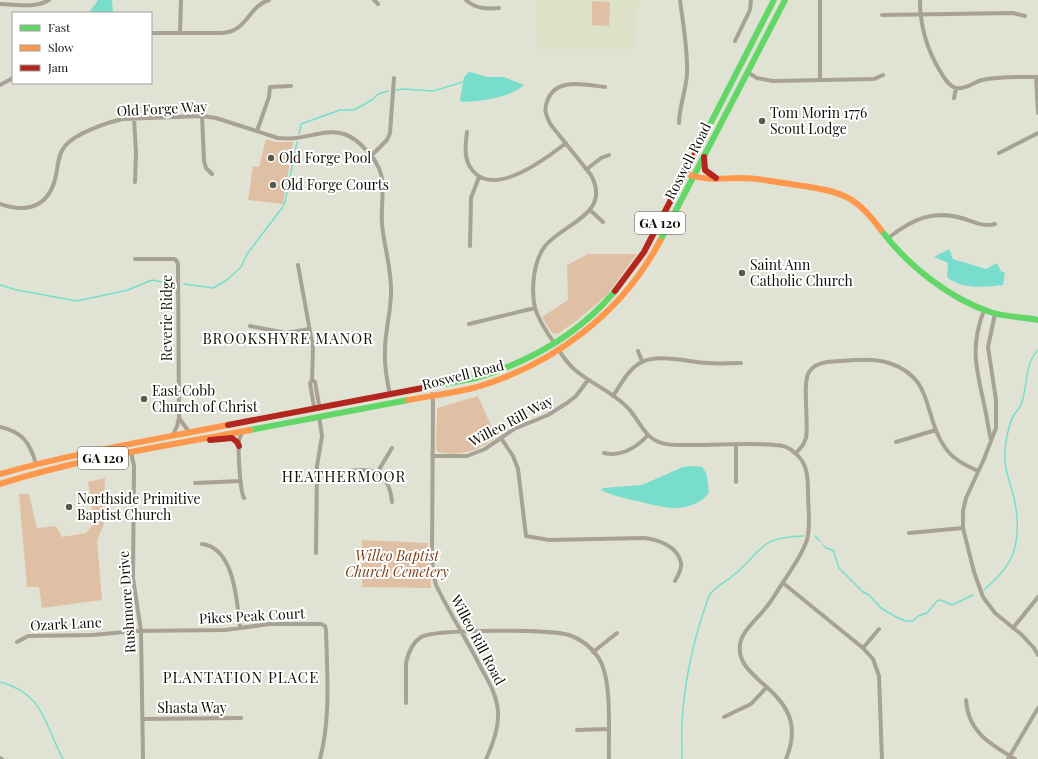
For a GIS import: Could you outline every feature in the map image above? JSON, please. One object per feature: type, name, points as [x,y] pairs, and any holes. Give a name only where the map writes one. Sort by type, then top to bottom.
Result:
[{"type":"main road","name":"Roswell Road","points":[[0,474],[82,453],[390,395],[489,374],[527,359],[554,343],[578,327],[602,306],[623,282],[651,240],[774,0]]},
{"type":"main road","name":"Roswell Road","points":[[0,484],[38,472],[132,452],[469,389],[500,380],[532,366],[559,351],[591,328],[619,301],[639,276],[656,250],[785,0]]},
{"type":"main road","points":[[704,156],[705,172],[716,178]]},
{"type":"main road","points":[[686,173],[693,177],[757,179],[813,188],[841,195],[854,201],[865,210],[898,251],[916,268],[957,296],[995,314],[1038,320]]},
{"type":"main road","points":[[200,440],[232,438],[239,446]]},
{"type":"street","points":[[0,4],[31,6],[49,0]]},
{"type":"street","points":[[180,33],[181,0]]},
{"type":"street","points":[[152,33],[230,32],[237,30],[259,5],[269,0]]},
{"type":"street","points":[[374,0],[378,4]]},
{"type":"street","points":[[466,0],[476,7],[500,8]]},
{"type":"street","points":[[679,123],[686,84],[687,68],[680,0]]},
{"type":"street","points":[[735,41],[750,10],[751,0]]},
{"type":"street","points":[[820,0],[820,80]]},
{"type":"street","points":[[920,0],[920,14],[923,33],[929,51],[948,83],[956,88],[963,88],[980,81],[994,78],[1037,77],[1038,113]]},
{"type":"street","points":[[882,15],[1013,13],[1025,16]]},
{"type":"street","points":[[747,72],[765,80],[874,79],[884,75]]},
{"type":"street","points":[[372,156],[387,140],[390,133],[394,78]]},
{"type":"street","points":[[0,85],[12,79]]},
{"type":"street","points":[[605,87],[568,84],[558,87],[551,92],[545,106],[546,116],[551,125],[587,169],[594,180],[596,192],[593,206],[590,210],[550,241],[541,252],[536,263],[534,276],[535,308],[543,325],[559,351],[573,368],[628,408],[648,435],[654,440],[665,444],[678,445],[775,444],[796,453],[803,462],[807,473],[808,532],[806,544],[769,604],[746,631],[741,644],[741,654],[744,665],[782,702],[790,718],[792,728],[791,742],[786,759]]},
{"type":"street","points":[[257,131],[269,97],[270,87],[291,86]]},
{"type":"street","points":[[954,98],[956,88]]},
{"type":"street","points":[[202,116],[204,161],[206,168],[212,174]]},
{"type":"street","name":"Old Forge Way","points":[[0,204],[20,209],[41,202],[52,190],[61,153],[69,141],[112,121],[123,119],[202,116],[216,118],[278,138],[288,139],[326,132],[341,133],[356,140],[372,156],[380,169],[383,180],[382,223],[390,274],[391,293],[384,350],[392,404]]},
{"type":"street","points":[[134,118],[136,153],[135,182]]},
{"type":"street","points":[[467,132],[464,152],[467,163],[473,172],[479,177],[489,180],[504,180],[543,161],[566,143]]},
{"type":"street","points":[[999,153],[1038,133]]},
{"type":"street","points":[[587,169],[601,158],[609,155]]},
{"type":"street","points":[[470,246],[471,198],[479,177]]},
{"type":"street","points":[[590,210],[603,222]]},
{"type":"street","points":[[888,238],[914,221],[933,216],[954,216],[984,226],[995,224]]},
{"type":"street","name":"Reverie Ridge","points":[[135,259],[174,259],[178,264],[179,418]]},
{"type":"street","points":[[298,265],[313,352],[312,380],[310,383],[314,407],[317,408],[319,417],[322,441],[317,474],[316,553]]},
{"type":"street","points":[[469,324],[535,308]]},
{"type":"street","points":[[984,310],[978,329],[975,354],[991,440]]},
{"type":"street","points":[[995,314],[988,347],[996,407],[996,428],[964,506],[963,528],[974,572],[983,597],[999,618],[1013,628],[1028,642],[1038,655]]},
{"type":"street","points":[[250,326],[284,333],[309,329]]},
{"type":"street","points":[[638,351],[642,362]]},
{"type":"street","points":[[613,396],[628,374],[636,366],[650,359],[662,358],[709,364],[741,363]]},
{"type":"street","points":[[796,453],[805,442],[807,434],[807,378],[812,368],[827,362],[876,361],[889,363],[912,377],[921,388],[926,399],[943,446],[958,461],[978,471]]},
{"type":"street","name":"Willeo Rill Way","points":[[432,456],[472,455],[485,450],[514,429],[548,415],[567,403],[576,396],[588,380]]},
{"type":"street","name":"Willeo Rill Road","points":[[430,387],[434,402],[432,456],[433,573],[439,591],[490,684],[497,706],[498,719],[496,731],[486,759]]},
{"type":"street","points":[[179,418],[190,432]]},
{"type":"street","points":[[173,436],[179,418]]},
{"type":"street","points":[[0,427],[13,431],[24,439],[31,448],[38,472]]},
{"type":"street","points":[[896,442],[936,430]]},
{"type":"street","points":[[244,431],[240,437],[239,446],[241,491],[244,498]]},
{"type":"street","points":[[604,453],[616,454],[631,450],[648,435]]},
{"type":"street","points":[[501,438],[513,456],[518,469],[526,536],[549,540],[643,538],[655,540],[668,546],[679,557],[681,563],[675,581]]},
{"type":"street","name":"Rushmore Drive","points":[[129,444],[134,466],[133,578],[141,631],[143,759]]},
{"type":"street","points":[[736,444],[736,482]]},
{"type":"street","points":[[377,473],[392,448]]},
{"type":"street","points":[[317,474],[334,474],[361,469],[377,473],[388,484],[392,502]]},
{"type":"street","points":[[195,483],[241,481]]},
{"type":"street","points":[[909,533],[963,528]]},
{"type":"street","points":[[202,544],[213,547],[221,556],[230,571],[234,586],[240,628]]},
{"type":"street","points":[[783,583],[863,648],[873,659],[879,676],[882,759]]},
{"type":"street","points":[[1013,628],[1038,597]]},
{"type":"street","name":"Pikes Peak Court","points":[[141,631],[240,628],[270,624],[318,624],[325,626],[327,714],[325,738],[320,759]]},
{"type":"street","points":[[863,648],[879,629]]},
{"type":"street","name":"Ozark Lane","points":[[17,642],[28,636],[93,635],[141,631]]},
{"type":"street","points":[[406,703],[406,663],[411,647],[419,638],[428,634],[462,632],[556,632],[575,637],[583,642],[593,652],[601,663],[606,678],[609,759]]},
{"type":"street","points":[[593,652],[617,633]]},
{"type":"street","points":[[724,718],[751,704],[767,687]]},
{"type":"street","points":[[966,700],[966,710],[977,730],[987,742],[1009,757],[1015,759]]},
{"type":"street","points":[[1009,757],[1038,708]]},
{"type":"street","name":"Shasta Way","points":[[143,719],[241,718]]},
{"type":"street","points":[[577,730],[608,729]]},
{"type":"shaded area","points":[[536,0],[639,0],[635,48],[537,49]]},
{"type":"green space","points":[[592,1],[610,2],[609,26],[592,25]]},
{"type":"green space","points":[[266,139],[276,142],[293,142],[283,204],[248,200],[253,166],[259,167]]},
{"type":"green space","points":[[588,254],[637,254],[607,295],[575,322],[557,334],[552,333],[542,317],[568,300],[567,265]]},
{"type":"green space","points":[[478,396],[496,437],[483,446],[468,452],[453,454],[437,452],[437,408]]},
{"type":"green space","points":[[105,478],[104,524],[97,540],[102,600],[42,608],[39,587],[27,587],[19,494],[29,494],[37,528],[56,526],[62,537],[86,533],[94,523],[88,482]]},
{"type":"green space","name":"Willeo Baptist Church Cemetery","points":[[362,540],[428,543],[431,588],[362,587]]},
{"type":"water","points":[[98,0],[112,0],[113,12],[90,12]]},
{"type":"water","points":[[469,72],[487,77],[504,77],[524,85],[503,96],[486,100],[462,102],[460,100],[464,77]]},
{"type":"water","points":[[949,249],[953,259],[986,269],[997,263],[1001,271],[1005,273],[1003,285],[967,286],[947,277],[948,263],[934,257]]},
{"type":"water","points":[[683,467],[702,467],[704,470],[707,476],[709,492],[706,497],[692,505],[685,507],[671,508],[658,506],[619,497],[601,490],[603,488],[642,485]]},
{"type":"waterway","points":[[396,90],[433,91],[463,82]]},
{"type":"waterway","points":[[299,134],[301,124],[340,110],[354,110],[372,100],[378,94],[388,91]]},
{"type":"waterway","points":[[184,284],[213,288],[227,280],[241,267],[247,254],[285,202],[297,142]]},
{"type":"waterway","points":[[0,285],[17,290],[77,301],[128,290],[152,280],[173,284]]},
{"type":"waterway","points":[[984,590],[1005,568],[1010,560],[1016,543],[1017,516],[1014,498],[1005,465],[1006,444],[1012,419],[1020,407],[1024,395],[1030,362],[1038,350]]},
{"type":"waterway","points":[[682,759],[682,722],[686,681],[696,638],[709,596],[717,587],[735,574],[758,551],[770,542],[789,537],[804,536]]},
{"type":"waterway","points":[[815,536],[820,541]]},
{"type":"waterway","points":[[823,545],[826,548],[833,550],[839,568],[863,592],[869,595],[881,608],[906,621],[913,621],[918,616],[927,613],[937,601],[941,600],[952,605],[973,595]]},
{"type":"waterway","points":[[0,682],[15,687],[35,702],[47,722],[63,759]]},
{"type":"traffic: fast","points":[[704,136],[774,0]]},
{"type":"traffic: fast","points":[[660,241],[785,0]]},
{"type":"traffic: fast","points":[[881,230],[917,268],[931,280],[961,299],[993,313],[1038,320]]},
{"type":"traffic: fast","points":[[433,386],[476,378],[515,364],[534,355],[552,345],[586,320],[615,291]]},
{"type":"traffic: fast","points":[[250,430],[408,400]]},
{"type":"traffic: slow","points":[[690,175],[709,179],[758,179],[819,188],[852,200],[881,230]]},
{"type":"traffic: slow","points":[[408,400],[477,387],[533,365],[559,350],[606,313],[626,291],[644,267],[660,241]]},
{"type":"traffic: slow","points":[[0,474],[85,453],[228,425]]},
{"type":"traffic: slow","points":[[0,484],[93,460],[250,430]]},
{"type":"traffic: jam","points":[[615,291],[644,252],[704,136]]},
{"type":"traffic: jam","points":[[704,157],[705,170],[716,178]]},
{"type":"traffic: jam","points":[[228,425],[433,386]]},
{"type":"traffic: jam","points":[[210,440],[232,438],[239,446]]},
{"type":"place","name":"Tom Morin 1776 Scout Lodge","points":[[762,121]]},
{"type":"place","name":"Old Forge Pool","points":[[271,158]]},
{"type":"place","name":"Old Forge Courts","points":[[273,185]]},
{"type":"place","name":"Saint Ann Catholic Church","points":[[742,273]]},
{"type":"place","name":"East Cobb Church of Christ","points":[[144,399]]},
{"type":"place","name":"Northside Primitive Baptist Church","points":[[69,507]]},
{"type":"district","name":"BROOKSHYRE MANOR","points":[[288,339]]},
{"type":"district","name":"HEATHERMOOR","points":[[344,477]]},
{"type":"district","name":"PLANTATION PLACE","points":[[241,678]]}]
